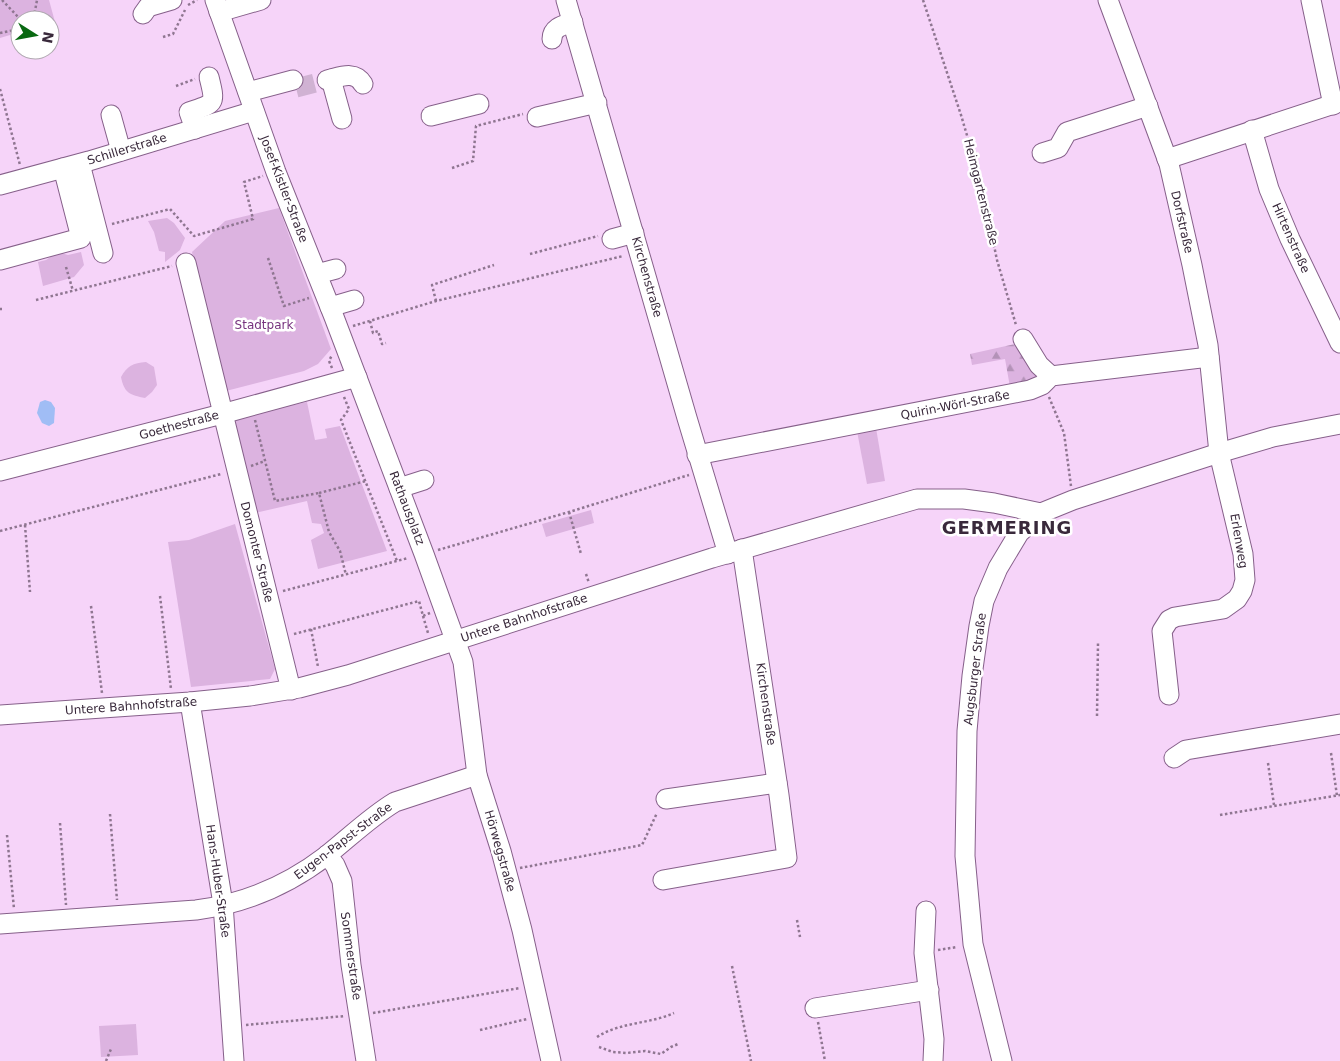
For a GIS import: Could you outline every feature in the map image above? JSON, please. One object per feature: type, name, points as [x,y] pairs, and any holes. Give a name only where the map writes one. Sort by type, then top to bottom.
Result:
[{"type":"street","points":[[143,14],[148,7],[172,0]]},
{"type":"street","points":[[215,3],[261,0]]},
{"type":"street","name":"Kirchenstraße","points":[[566,0],[597,103],[622,216],[634,234],[700,463],[735,551],[777,783],[787,858],[663,880]]},
{"type":"street","name":"Dorfstraße","points":[[1108,0],[1167,159],[1192,264],[1210,357],[1218,453]]},
{"type":"street","points":[[1167,159],[1336,104],[1311,0]]},
{"type":"street","name":"Josef-Kistler-Straße","points":[[215,3],[276,172],[357,377]]},
{"type":"street","points":[[552,39],[552,34],[555,30],[573,22]]},
{"type":"street","points":[[328,77],[351,64]]},
{"type":"street","points":[[328,77],[352,75],[358,77],[363,84]]},
{"type":"street","points":[[195,129],[189,112],[210,105],[213,101],[214,94],[209,77]]},
{"type":"street","points":[[328,77],[342,119]]},
{"type":"street","name":"Schillerstraße","points":[[0,185],[195,129],[251,101],[294,84]]},
{"type":"street","points":[[534,115],[597,103]]},
{"type":"street","points":[[431,116],[479,104]]},
{"type":"street","points":[[1042,153],[1058,148],[1067,132],[1148,106]]},
{"type":"street","points":[[111,115],[120,151]]},
{"type":"street","name":"Hirtenstraße","points":[[1252,130],[1269,189],[1290,239],[1340,343]]},
{"type":"street","points":[[71,166],[87,232]]},
{"type":"street","points":[[71,166],[103,253]]},
{"type":"street","points":[[0,260],[81,238],[71,166]]},
{"type":"street","points":[[608,237],[634,234]]},
{"type":"street","name":"Domonter Straße","points":[[186,263],[236,470],[256,530],[268,595],[291,690]]},
{"type":"street","points":[[317,274],[336,269]]},
{"type":"street","points":[[328,300],[354,300]]},
{"type":"street","points":[[1023,338],[1046,381]]},
{"type":"street","name":"Quirin-Wörl-Straße","points":[[700,463],[1030,390],[1046,381],[1210,357]]},
{"type":"street","name":"Goethestraße","points":[[0,471],[357,377]]},
{"type":"street","name":"Rathausplatz","points":[[357,377],[456,640]]},
{"type":"street","name":"Augsburger Straße","points":[[1002,1061],[973,944],[965,856],[968,719],[979,626],[984,601],[998,568],[1019,533],[1041,513],[1074,500],[1218,453],[1273,438],[1340,424]]},
{"type":"street","name":"Erlenweg","points":[[1168,695],[1162,638],[1164,625],[1168,620],[1175,617],[1224,609],[1237,599],[1242,591],[1245,580],[1241,539],[1218,453]]},
{"type":"street","points":[[400,488],[424,480]]},
{"type":"street","name":"Untere Bahnhofstraße","points":[[0,715],[181,702],[291,690],[348,675],[735,551],[916,499],[964,499],[1041,513]]},
{"type":"street","name":"Hörwegstraße","points":[[456,640],[465,670],[477,775],[522,930],[551,1061]]},
{"type":"street","name":"Hans-Huber-Straße","points":[[181,702],[223,904],[234,1061]]},
{"type":"street","points":[[1174,758],[1186,750],[1340,724]]},
{"type":"street","name":"Eugen-Papst-Straße","points":[[7,923],[196,910],[256,895],[281,885],[301,874],[395,802],[477,775]]},
{"type":"street","points":[[662,805],[777,783]]},
{"type":"street","name":"Sommerstraße","points":[[327,855],[335,865],[342,881],[351,965],[366,1061]]},
{"type":"street","points":[[926,911],[924,953],[934,1039],[933,1061]]},
{"type":"street","points":[[815,1008],[929,990]]},
{"type":"path","points":[[2,0],[12,10]]},
{"type":"path","name":"Heimgartenstraße","points":[[923,0],[961,115],[981,183],[997,260],[1016,326],[1023,338]]},
{"type":"path","points":[[163,37],[173,34],[189,4],[215,3]]},
{"type":"path","points":[[0,89],[23,179]]},
{"type":"path","points":[[452,168],[473,161],[476,126],[534,115]]},
{"type":"path","points":[[106,226],[170,209],[194,236],[253,219],[244,182],[276,172]]},
{"type":"path","points":[[530,254],[608,237]]},
{"type":"path","points":[[339,330],[436,301],[640,253]]},
{"type":"path","points":[[268,258],[284,306],[328,300]]},
{"type":"path","points":[[36,300],[186,263]]},
{"type":"path","points":[[436,301],[432,285],[494,265]]},
{"type":"path","points":[[66,267],[73,291]]},
{"type":"path","points":[[370,321],[372,333],[378,331],[382,344],[386,343]]},
{"type":"path","points":[[1046,381],[1047,392],[1064,433],[1074,500]]},
{"type":"path","points":[[338,382],[349,410],[341,420],[397,561]]},
{"type":"path","points":[[251,405],[275,501],[366,481]]},
{"type":"path","points":[[268,595],[424,554],[569,512],[700,463]]},
{"type":"path","points":[[0,531],[236,470]]},
{"type":"path","points":[[319,492],[329,532],[340,551],[346,575]]},
{"type":"path","points":[[569,512],[581,554]]},
{"type":"path","points":[[25,524],[30,592]]},
{"type":"path","points":[[160,596],[181,702]]},
{"type":"path","points":[[292,634],[419,601],[423,616],[443,609]]},
{"type":"path","points":[[91,606],[104,708]]},
{"type":"path","points":[[311,629],[318,667],[312,669]]},
{"type":"path","points":[[1097,716],[1098,643]]},
{"type":"path","points":[[1220,815],[1339,796],[1331,753]]},
{"type":"path","points":[[1268,763],[1274,805]]},
{"type":"path","points":[[506,871],[642,845],[662,805]]},
{"type":"path","points":[[110,814],[119,916]]},
{"type":"path","points":[[60,823],[68,919]]},
{"type":"path","points":[[7,835],[7,923]]},
{"type":"path","points":[[796,920],[800,937]]},
{"type":"path","points":[[924,953],[973,944]]},
{"type":"path","points":[[732,966],[751,1061]]},
{"type":"path","points":[[232,1026],[360,1014],[534,985]]},
{"type":"path","points":[[815,1008],[825,1061]]},
{"type":"path","points":[[597,1037],[608,1030],[661,1019],[674,1013]]},
{"type":"path","points":[[480,1030],[540,1016]]},
{"type":"path","points":[[599,1047],[627,1054],[645,1052],[661,1054],[671,1046],[678,1044]]},
{"type":"path","points":[[106,1061],[111,1048]]},
{"type":"green space","points":[[0,0],[49,0],[52,10],[10,10],[10,35],[0,38]]},
{"type":"green space","name":"Stadtpark","points":[[279,208],[331,349],[318,364],[304,371],[222,392],[192,252],[225,221]]},
{"type":"green space","points":[[167,218],[174,223],[185,238],[180,250],[165,262],[165,252],[159,251],[154,232],[148,221]]},
{"type":"green space","points":[[58,252],[68,255],[81,252],[84,265],[74,277],[43,286],[38,262],[46,260]]},
{"type":"green space","points":[[1015,344],[1039,374],[1031,383],[1010,387],[1005,359],[972,365],[970,354]]},
{"type":"green space","points":[[146,362],[154,367],[157,385],[145,398],[128,392],[124,387],[121,377],[131,366]]},
{"type":"green space","points":[[307,402],[315,440],[327,438],[325,429],[340,426],[387,551],[318,569],[311,540],[324,533],[321,524],[312,523],[307,501],[255,513],[231,418]]},
{"type":"green space","points":[[876,428],[885,481],[867,484],[857,431]]},
{"type":"green space","points":[[591,510],[594,523],[546,537],[542,524]]},
{"type":"green space","points":[[235,524],[275,669],[270,679],[191,687],[168,542],[189,540]]},
{"type":"green space","points":[[136,1024],[138,1055],[101,1057],[99,1026]]},
{"type":"water","points":[[45,400],[51,402],[55,408],[54,423],[49,426],[42,423],[37,413],[40,402]]},
{"type":"tunnel","points":[[296,88],[327,80]]},
{"type":"district","name":"GERMERING","points":[[1007,527]]}]
